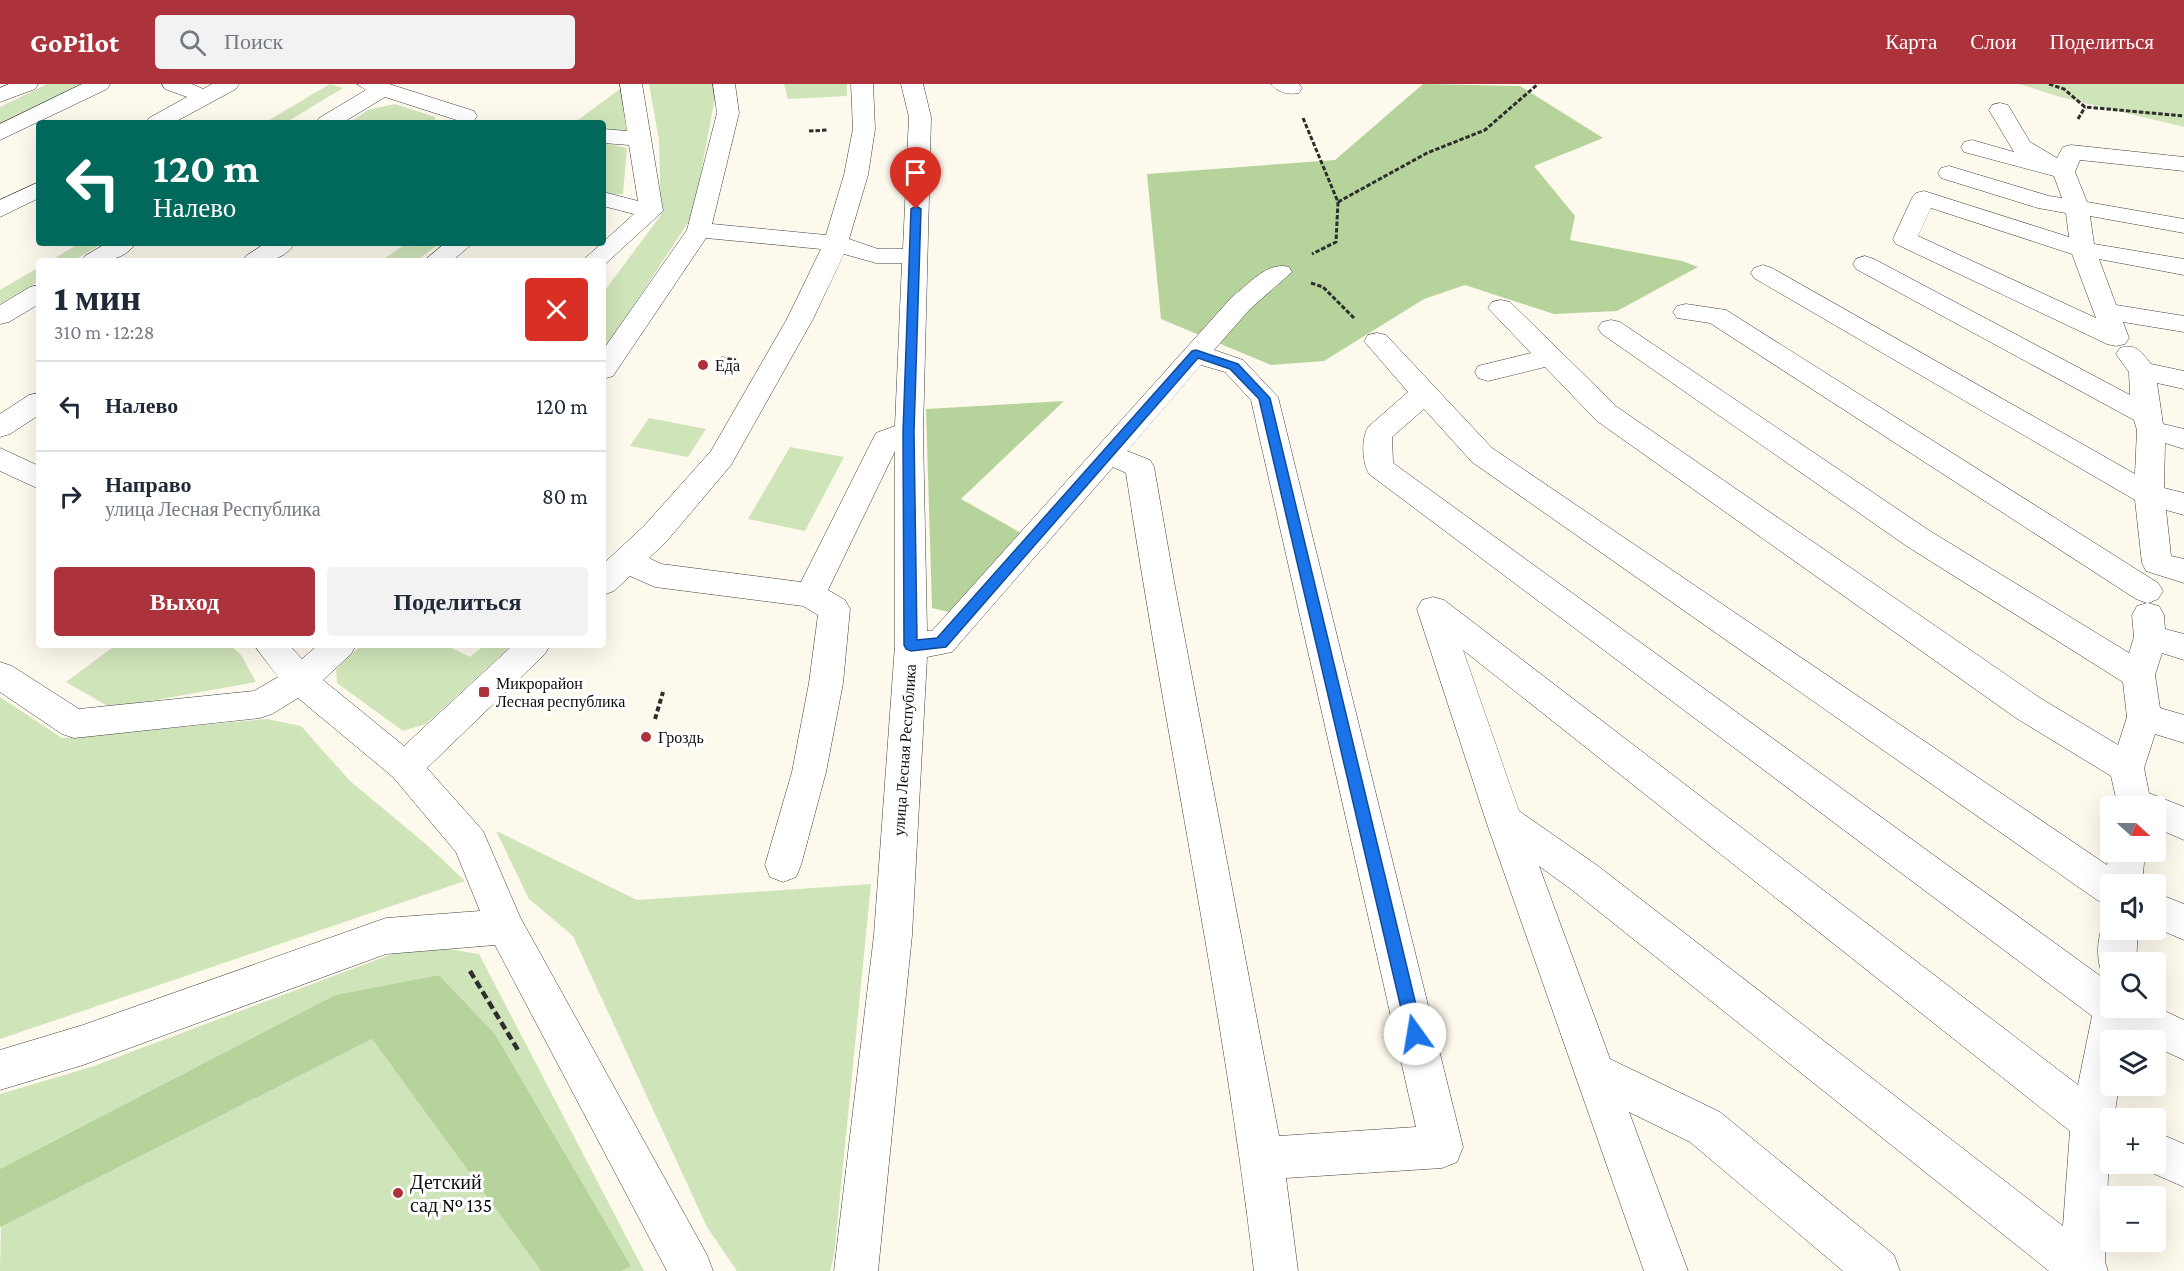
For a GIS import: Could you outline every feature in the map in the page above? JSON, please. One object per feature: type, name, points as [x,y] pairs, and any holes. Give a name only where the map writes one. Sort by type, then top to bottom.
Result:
[{"type":"street","points":[[0,96],[27,84]]},
{"type":"street","points":[[0,133],[99,84]]},
{"type":"street","points":[[173,84],[205,97]]},
{"type":"street","points":[[163,120],[228,84]]},
{"type":"street","points":[[631,84],[651,211]]},
{"type":"street","points":[[606,366],[699,230],[728,113],[724,84]]},
{"type":"street","points":[[606,580],[654,534],[721,458],[800,319],[824,273],[836,243],[856,175],[862,141],[867,84]]},
{"type":"street","name":"улица Лесная Республика","points":[[856,1271],[893,935],[911,645],[909,432],[920,117],[912,84]]},
{"type":"street","points":[[331,120],[376,87],[465,116],[460,120]]},
{"type":"street","points":[[2000,110],[2021,146],[2064,172],[2077,207],[2083,249],[2116,338],[2142,370],[2149,423],[2149,495],[2162,575],[2150,637],[2139,675],[2144,717],[2127,768],[2137,796]]},
{"type":"street","points":[[606,136],[638,140]]},
{"type":"street","points":[[1972,147],[2064,172]]},
{"type":"street","points":[[2064,172],[2071,152],[2184,164]]},
{"type":"street","points":[[1949,173],[2046,203],[2184,226]]},
{"type":"street","points":[[0,210],[36,191]]},
{"type":"street","points":[[2116,338],[1905,239],[1924,198],[2083,249],[2184,267]]},
{"type":"street","points":[[606,200],[651,211]]},
{"type":"street","points":[[597,258],[651,211]]},
{"type":"street","points":[[699,230],[836,243],[876,256],[915,256]]},
{"type":"street","points":[[98,258],[119,246]]},
{"type":"street","points":[[260,258],[278,246]]},
{"type":"street","points":[[439,258],[457,246]]},
{"type":"street","points":[[1865,264],[2149,423],[2184,439]]},
{"type":"street","points":[[911,645],[941,643],[1240,303],[1280,272]]},
{"type":"street","points":[[1763,273],[2149,495],[2184,504]]},
{"type":"street","points":[[0,316],[36,295]]},
{"type":"street","points":[[1501,308],[1607,414],[2028,708],[2127,768]]},
{"type":"street","points":[[2106,311],[2184,324]]},
{"type":"street","points":[[1686,312],[1717,316],[2162,575]]},
{"type":"street","points":[[1611,328],[1919,539],[2139,675]]},
{"type":"street","points":[[1377,341],[1482,455],[2100,881]]},
{"type":"street","points":[[1196,354],[1234,366],[1264,398],[1442,1147],[1262,1158]]},
{"type":"street","points":[[1488,372],[1551,357]]},
{"type":"street","points":[[2142,370],[2184,380]]},
{"type":"street","points":[[1424,393],[1378,435],[1379,467],[2100,998]]},
{"type":"street","points":[[0,427],[36,404]]},
{"type":"street","points":[[810,595],[886,440],[909,432]]},
{"type":"street","points":[[1108,454],[1140,467],[1159,587],[1262,1158],[1276,1271]]},
{"type":"street","points":[[628,561],[655,575],[810,595],[834,609],[826,683],[809,772],[783,865]]},
{"type":"street","points":[[1666,1271],[1503,821],[1433,609],[2100,1126]]},
{"type":"street","points":[[2150,637],[2184,647]]},
{"type":"street","points":[[273,648],[300,680],[405,767],[470,842],[505,927],[691,1271]]},
{"type":"street","points":[[0,675],[74,724],[260,704],[300,680],[337,648]]},
{"type":"street","points":[[405,767],[531,648]]},
{"type":"street","points":[[2144,717],[2184,729]]},
{"type":"street","points":[[2166,817],[2184,824]]},
{"type":"street","points":[[1503,821],[1585,878],[2083,1270]]},
{"type":"street","points":[[2166,914],[2184,922]]},
{"type":"street","points":[[0,1070],[83,1045],[386,936],[505,927]]},
{"type":"street","points":[[2103,1108],[2112,1018]]},
{"type":"street","points":[[2135,1018],[2184,1040]]},
{"type":"street","points":[[1595,1073],[1705,1127],[1878,1271]]},
{"type":"street","points":[[2083,1270],[2100,1135]]},
{"type":"street","points":[[2166,1158],[2184,1166]]},
{"type":"path","points":[[1338,202],[1427,153],[1485,130],[1538,84]]},
{"type":"path","points":[[2049,84],[2064,89],[2085,107],[2184,116]]},
{"type":"path","points":[[1280,272],[1336,242],[1338,202],[1286,86]]},
{"type":"path","points":[[1280,272],[1323,287],[1377,341]]},
{"type":"path","points":[[655,719],[663,692]]},
{"type":"green space","points":[[47,84],[83,84],[0,125],[0,107]]},
{"type":"green space","points":[[330,84],[343,88],[290,120],[269,120]]},
{"type":"green space","points":[[649,84],[717,84],[693,215],[606,347],[606,289],[661,215],[659,140]]},
{"type":"green space","points":[[784,84],[847,84],[847,96],[788,99]]},
{"type":"green space","points":[[1423,84],[1520,86],[1603,138],[1534,166],[1575,216],[1570,240],[1682,261],[1698,267],[1617,311],[1554,314],[1465,285],[1424,299],[1324,361],[1271,365],[1161,319],[1147,174],[1335,160]]},
{"type":"green space","points":[[2020,84],[2184,84],[2184,127],[2060,97]]},
{"type":"green space","points":[[620,89],[629,132],[606,130],[606,120],[578,120]]},
{"type":"green space","points":[[395,104],[435,117],[436,120],[353,120],[368,110]]},
{"type":"green space","points":[[606,144],[627,148],[623,194],[606,195]]},
{"type":"green space","points":[[75,246],[98,246],[78,258],[55,258]]},
{"type":"green space","points":[[403,246],[436,246],[420,258],[385,258]]},
{"type":"green space","points":[[36,269],[36,283],[0,304],[0,290]]},
{"type":"green space","points":[[1064,401],[961,499],[1021,533],[952,613],[932,608],[926,409]]},
{"type":"green space","points":[[649,418],[706,429],[688,457],[630,446]]},
{"type":"green space","points":[[790,447],[844,457],[805,531],[748,519]]},
{"type":"green space","points":[[112,648],[233,648],[241,655],[256,682],[111,708],[66,682]]},
{"type":"green space","points":[[358,648],[451,648],[470,657],[481,648],[509,648],[426,724],[403,731],[337,683],[336,669]]},
{"type":"green space","points":[[0,697],[62,738],[267,719],[301,726],[350,781],[427,845],[465,881],[0,1039]]},
{"type":"green space","points":[[496,831],[637,900],[871,884],[834,1256],[830,1271],[737,1271],[707,1227],[573,936],[529,899]]},
{"type":"green space","points":[[443,948],[479,954],[644,1271],[621,1271],[631,1266],[495,1034],[439,975],[335,995],[0,1169],[0,1094],[91,1067],[392,954]]},
{"type":"green space","points":[[439,975],[495,1034],[631,1266],[621,1271],[541,1271],[372,1039],[0,1227],[0,1169],[335,995]]},
{"type":"green space","points":[[372,1039],[541,1271],[0,1271],[1,1225]]},
{"type":"place","name":"Еда","points":[[703,365]]},
{"type":"place","name":"Микрорайон Лесная республика","points":[[484,692]]},
{"type":"place","name":"Гроздь","points":[[646,737]]},
{"type":"place","name":"Детский сад № 135","points":[[398,1193]]},
{"type":"route","points":[[916,209],[909,432],[911,645],[941,643],[1196,354],[1234,366],[1264,398],[1415,1034]]}]
